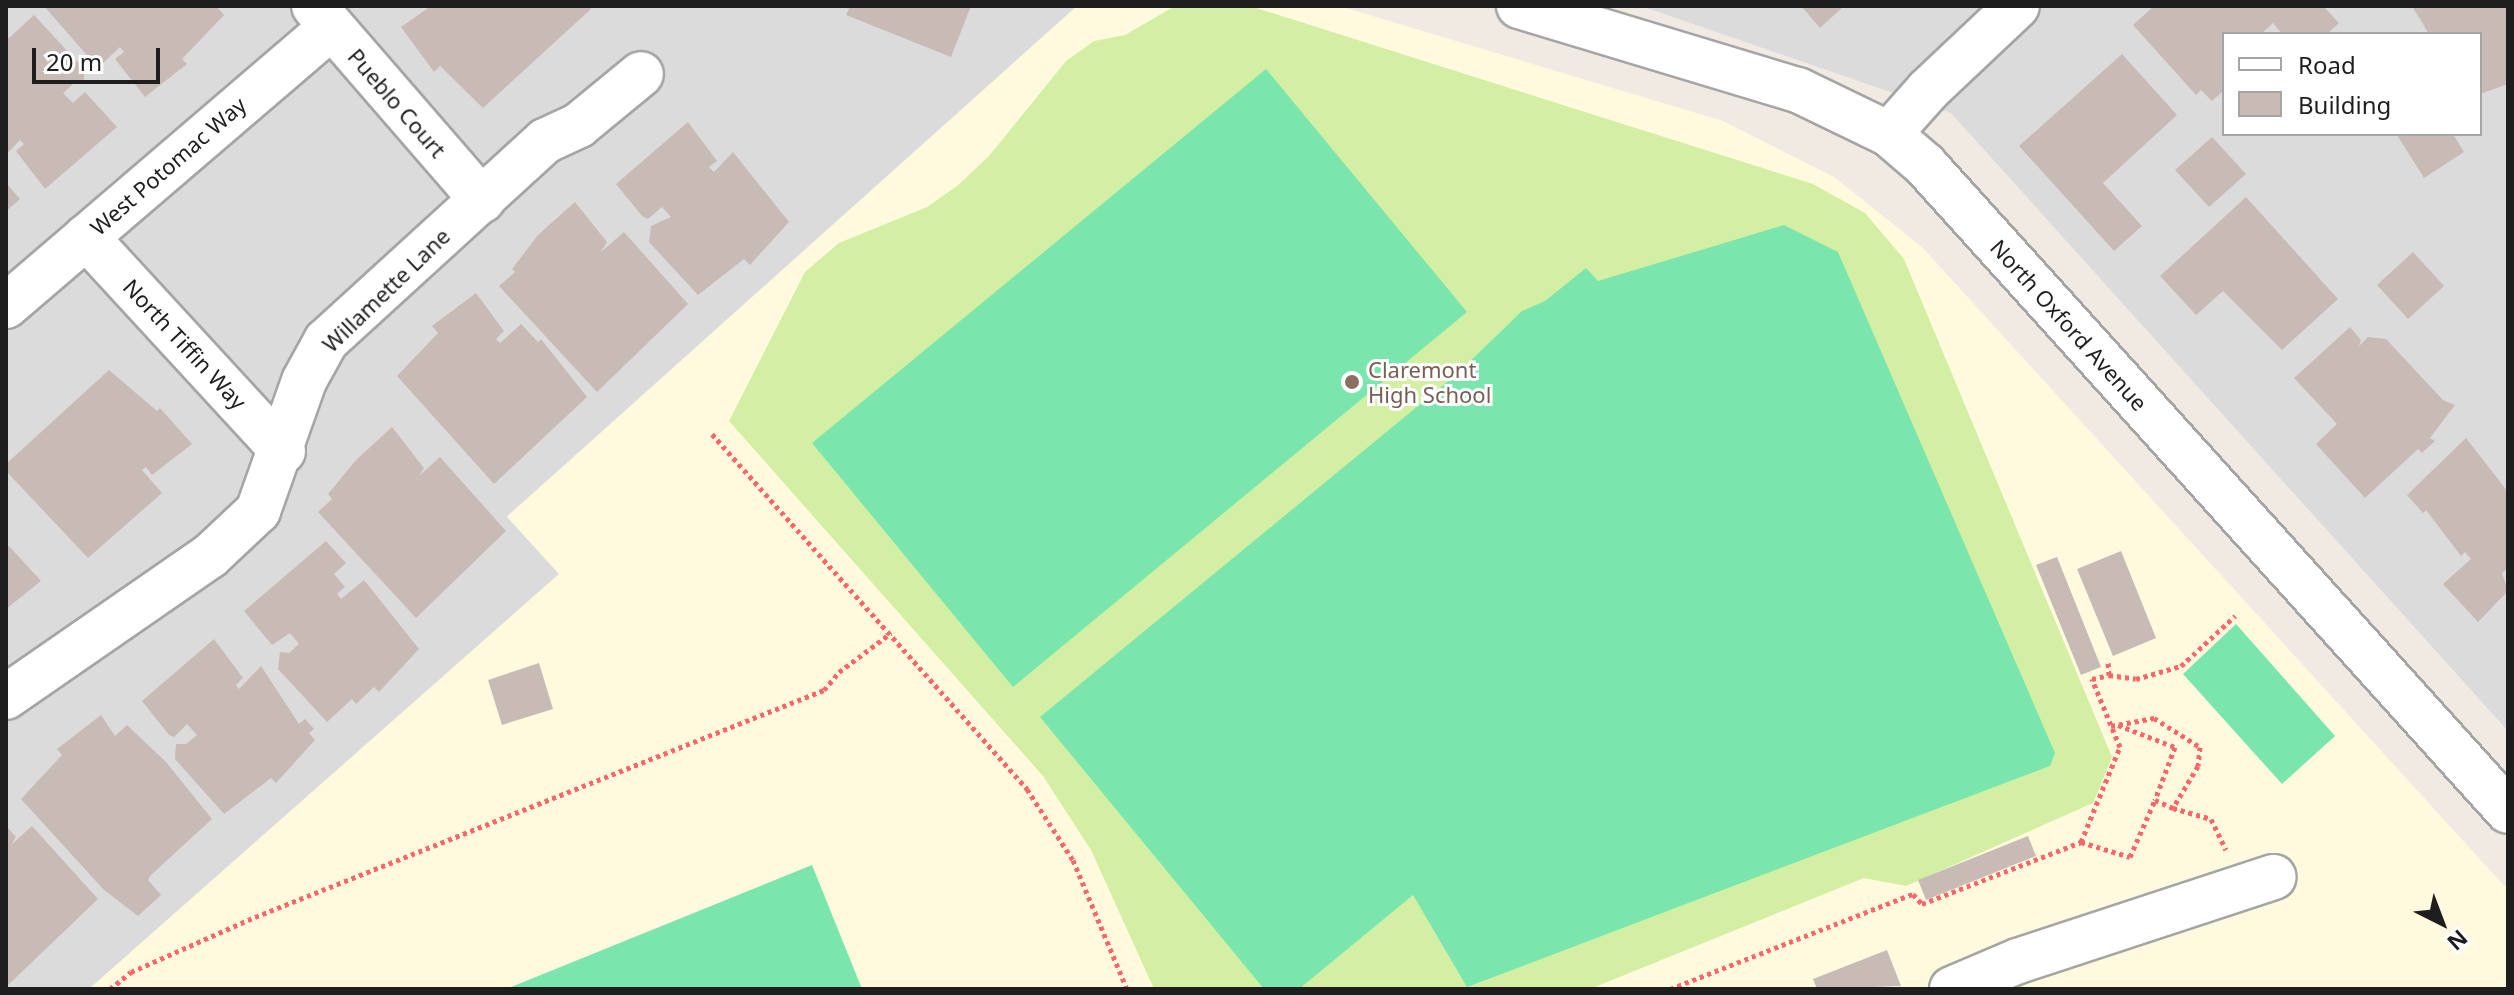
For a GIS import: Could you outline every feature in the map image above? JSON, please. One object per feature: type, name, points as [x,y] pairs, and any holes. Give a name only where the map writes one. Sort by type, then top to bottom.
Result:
[{"type":"street","name":"North Oxford Avenue","points":[[1519,6],[1798,90],[1889,134],[1925,165],[2508,811]]},
{"type":"street","points":[[1889,134],[1928,90],[2017,6]]},
{"type":"street","name":"Pueblo Court","points":[[322,16],[482,200]]},
{"type":"street","name":"West Potomac Way","points":[[6,306],[86,237],[322,16]]},
{"type":"street","name":"Willamette Lane","points":[[6,697],[210,556],[258,511],[283,451],[304,381],[326,341],[545,141],[579,125],[641,74]]},
{"type":"street","name":"North Tiffin Way","points":[[86,237],[283,451]]},
{"type":"street","points":[[1952,989],[2018,961],[2259,882]]},
{"type":"path","points":[[712,434],[1027,789],[1073,860],[1127,989]]},
{"type":"path","points":[[2081,842],[2120,747],[2114,725],[2092,679],[2109,675],[2136,679],[2181,666],[2235,616]]},
{"type":"path","points":[[110,989],[131,972],[255,917],[824,690],[839,672],[891,633]]},
{"type":"path","points":[[2108,661],[2109,675]]},
{"type":"path","points":[[2114,725],[2154,718],[2200,747],[2198,766],[2173,808]]},
{"type":"path","points":[[1670,989],[1913,894],[1922,904],[2081,842],[2130,857],[2175,747],[2114,725]]},
{"type":"path","points":[[2155,800],[2211,819],[2259,882]]},
{"type":"path","points":[[2115,989],[2127,989]]},
{"type":"shaded area","points":[[6,6],[1077,6],[507,516],[559,574],[89,989],[6,989]]},
{"type":"shaded area","name":"Claremont High School","points":[[1077,6],[1339,6],[1723,121],[1834,177],[1922,247],[2508,890],[2508,989],[89,989],[559,574],[507,517]]},
{"type":"shaded area","points":[[1641,6],[2508,6],[2508,731],[1951,113]]},
{"type":"green space","name":"Claremont High School","points":[[1175,6],[1250,6],[1813,184],[1865,213],[1904,259],[2112,757],[2093,803],[1906,886],[1864,878],[1590,989],[1154,989],[1091,850],[1043,776],[729,421],[805,272],[839,243],[927,207],[957,186],[989,156],[1066,61],[1094,41],[1125,35]]},
{"type":"green space","points":[[1266,69],[1467,312],[1013,687],[812,443]]},
{"type":"green space","points":[[1784,225],[1838,252],[2055,753],[2050,766],[1467,987],[1413,895],[1299,989],[1264,989],[1040,717],[1458,373],[1522,311],[1545,301],[1586,268],[1598,281]]},
{"type":"green space","points":[[2236,624],[2335,736],[2282,784],[2183,674]]},
{"type":"green space","points":[[812,865],[862,989],[506,989]]},
{"type":"building","points":[[44,6],[216,6],[224,15],[182,59],[187,64],[145,97],[115,59],[124,52],[120,47],[98,68]]},
{"type":"building","points":[[431,6],[588,6],[591,9],[483,108],[440,66],[434,72],[401,27]]},
{"type":"building","points":[[850,6],[971,6],[951,57],[846,15]]},
{"type":"building","points":[[1801,6],[1844,6],[1820,28]]},
{"type":"building","points":[[2154,6],[2323,6],[2339,23],[2329,32],[2280,32],[2273,23],[2263,32],[2222,32],[2222,92],[2212,101],[2201,90],[2196,95],[2133,25]]},
{"type":"building","points":[[2412,6],[2508,6],[2508,84],[2482,93],[2482,32],[2428,32]]},
{"type":"building","points":[[34,15],[84,69],[84,84],[73,84],[63,93],[73,103],[85,92],[117,127],[45,189],[16,151],[24,144],[20,140],[6,155],[6,35],[9,38]]},
{"type":"building","points":[[2122,54],[2177,115],[2103,183],[2142,226],[2114,251],[2019,146]]},
{"type":"building","points":[[688,122],[717,161],[709,167],[714,172],[733,152],[789,222],[750,265],[744,259],[698,295],[649,242],[651,226],[671,217],[662,207],[648,219],[642,216],[616,184]]},
{"type":"building","points":[[2398,136],[2454,136],[2464,152],[2424,178]]},
{"type":"building","points":[[2212,137],[2246,174],[2209,207],[2175,170]]},
{"type":"building","points":[[6,183],[20,199],[6,211]]},
{"type":"building","points":[[2246,197],[2338,299],[2282,350],[2223,291],[2196,315],[2160,276]]},
{"type":"building","points":[[575,202],[607,242],[601,252],[624,232],[688,304],[597,392],[499,286],[515,272],[512,269],[538,235]]},
{"type":"building","points":[[2413,252],[2444,286],[2408,319],[2377,285]]},
{"type":"building","points":[[476,293],[504,331],[496,339],[500,343],[521,324],[538,342],[541,339],[587,397],[494,484],[397,376],[438,333],[432,326]]},
{"type":"building","points":[[2350,327],[2361,340],[2359,346],[2368,337],[2386,339],[2443,400],[2455,405],[2430,438],[2435,441],[2422,453],[2418,449],[2365,498],[2316,444],[2337,424],[2294,378]]},
{"type":"building","points":[[109,370],[157,411],[160,408],[192,444],[152,475],[146,467],[142,470],[162,493],[88,558],[6,471],[6,464]]},
{"type":"building","points":[[392,427],[424,468],[419,476],[440,457],[506,531],[416,618],[318,512],[332,499],[328,494],[356,460]]},
{"type":"building","points":[[2466,438],[2508,492],[2508,568],[2502,573],[2508,591],[2478,622],[2443,584],[2471,559],[2465,552],[2461,556],[2426,510],[2423,513],[2407,495]]},
{"type":"building","points":[[326,541],[346,563],[334,574],[345,587],[337,594],[341,599],[364,580],[419,649],[379,692],[374,687],[356,704],[352,699],[327,722],[278,669],[280,652],[289,653],[299,644],[290,633],[272,645],[244,611]]},
{"type":"building","points":[[9,546],[41,581],[6,609],[6,548]]},
{"type":"building","points":[[2121,551],[2156,638],[2113,656],[2077,569]]},
{"type":"building","points":[[2057,557],[2101,667],[2081,675],[2036,565]]},
{"type":"building","points":[[214,639],[243,678],[236,685],[239,689],[261,666],[299,724],[305,719],[314,729],[309,733],[315,740],[276,783],[271,778],[224,814],[175,759],[176,744],[186,744],[197,735],[187,724],[174,737],[169,735],[142,701]]},
{"type":"building","points":[[539,663],[553,709],[502,725],[488,680]]},
{"type":"building","points":[[101,715],[115,736],[127,725],[166,762],[212,819],[151,875],[148,880],[161,895],[138,916],[103,889],[21,799],[62,755],[57,749]]},
{"type":"building","points":[[6,826],[16,837],[11,845],[32,826],[98,899],[6,987]]},
{"type":"building","points":[[2028,836],[2036,856],[1926,900],[1918,880]]},
{"type":"building","points":[[1887,950],[1901,986],[1817,989],[1813,979]]},
{"type":"place","name":"Claremont High School","points":[[1352,382]]}]
